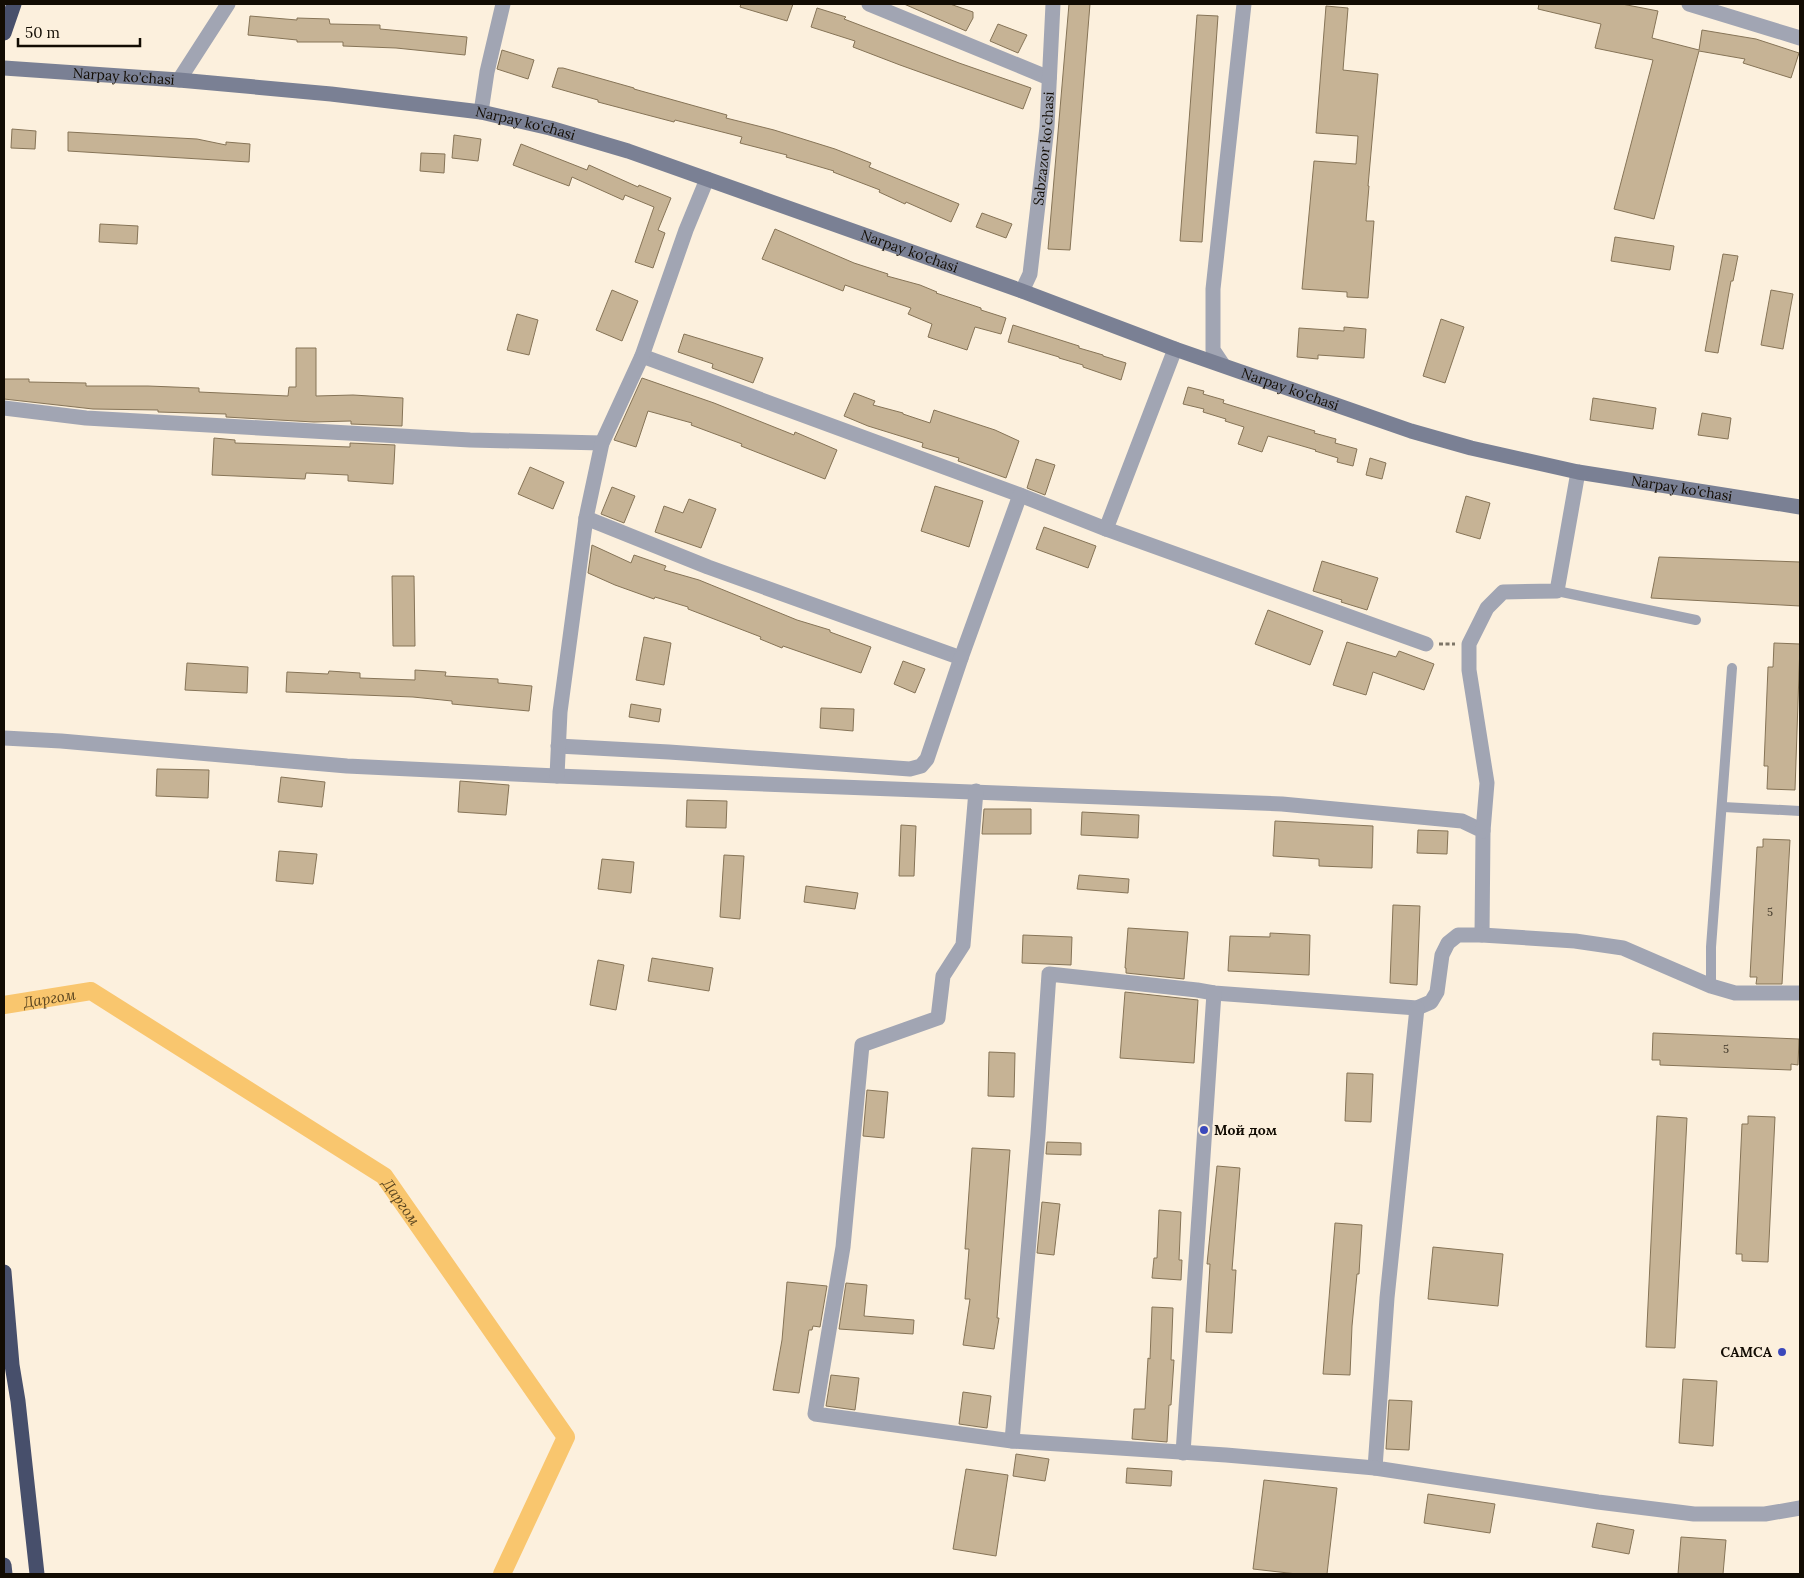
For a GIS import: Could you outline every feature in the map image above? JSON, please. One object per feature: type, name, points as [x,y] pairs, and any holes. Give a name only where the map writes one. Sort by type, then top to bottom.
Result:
[{"type":"highway","points":[[4,33],[14,4]]},
{"type":"highway","points":[[4,1272],[12,1365],[18,1401],[37,1574]]},
{"type":"highway","points":[[4,1565],[5,1574]]},
{"type":"street","points":[[179,80],[228,4]]},
{"type":"street","points":[[480,112],[503,4]]},
{"type":"street","points":[[869,4],[1048,78]]},
{"type":"street","name":"Sabzazor ko'chasi","points":[[1022,291],[1030,274],[1047,127],[1053,4]]},
{"type":"street","points":[[1223,365],[1213,350],[1213,289],[1244,4]]},
{"type":"street","points":[[1689,4],[1800,38]]},
{"type":"street","name":"Narpay ko'chasi","points":[[4,68],[179,80],[331,94],[480,112],[550,128],[628,151],[1022,291],[1175,349],[1411,431],[1471,448],[1578,472],[1800,507]]},
{"type":"street","points":[[557,776],[560,712],[586,518],[602,442],[642,356],[686,230],[707,179]]},
{"type":"street","points":[[1106,529],[1175,349]]},
{"type":"street","points":[[642,356],[1020,495],[1106,529],[1426,644]]},
{"type":"street","points":[[4,408],[86,418],[470,440],[602,442]]},
{"type":"street","points":[[1482,934],[1483,831],[1487,783],[1469,670],[1469,644],[1487,608],[1503,592],[1557,590],[1578,472]]},
{"type":"street","points":[[558,746],[910,769],[921,766],[927,759],[1020,495]]},
{"type":"street","points":[[586,518],[708,567],[961,658]]},
{"type":"street","points":[[4,738],[62,741],[347,766],[1282,804],[1462,821],[1483,831]]},
{"type":"street","points":[[976,792],[962,945],[943,976],[938,1018],[862,1044],[843,1247],[815,1414],[1012,1441],[1183,1454],[1226,1455],[1375,1468],[1598,1502],[1694,1514],[1765,1514],[1800,1508]]},
{"type":"street","points":[[1012,1441],[1038,1134],[1049,974],[1197,990],[1214,994],[1418,1008],[1431,1002],[1437,992],[1442,955],[1448,943],[1458,935],[1482,934],[1575,941],[1623,948],[1711,986],[1735,994],[1800,993]]},
{"type":"street","points":[[1183,1454],[1214,994]]},
{"type":"street","points":[[1375,1468],[1387,1298],[1418,1008]]},
{"type":"lane","points":[[1557,590],[1696,620]]},
{"type":"lane","points":[[1711,986],[1711,947],[1732,668]]},
{"type":"lane","points":[[1723,807],[1800,811]]},
{"type":"path","points":[[1442,644],[1461,644]]},
{"type":"building","points":[[741,4],[793,4],[787,21],[740,7]]},
{"type":"building","points":[[904,4],[950,4],[973,12],[973,18],[966,31]]},
{"type":"building","points":[[1069,4],[1090,4],[1070,250],[1048,249]]},
{"type":"building","points":[[1539,4],[1622,4],[1658,11],[1652,38],[1699,50],[1702,30],[1756,39],[1799,53],[1791,78],[1743,63],[1745,59],[1699,51],[1654,219],[1614,209],[1653,60],[1595,48],[1601,24],[1538,9]]},
{"type":"building","points":[[1326,6],[1348,8],[1343,70],[1378,74],[1366,221],[1374,221],[1368,298],[1347,297],[1347,292],[1302,289],[1314,161],[1356,164],[1358,136],[1316,133]]},
{"type":"building","points":[[817,8],[846,17],[844,19],[959,63],[1031,88],[1023,109],[853,47],[855,41],[811,27]]},
{"type":"building","points":[[1197,15],[1218,16],[1202,242],[1180,241]]},
{"type":"building","points":[[250,16],[297,20],[297,18],[329,19],[330,24],[380,25],[380,29],[467,37],[465,55],[396,48],[343,46],[343,42],[297,42],[297,40],[248,35]]},
{"type":"building","points":[[998,24],[1027,35],[1018,53],[990,41]]},
{"type":"building","points":[[502,50],[534,60],[528,79],[497,69]]},
{"type":"building","points":[[558,68],[727,115],[726,118],[774,130],[835,149],[871,163],[869,167],[959,204],[951,222],[906,202],[905,204],[879,192],[880,190],[834,171],[786,157],[787,155],[740,143],[742,137],[598,102],[598,100],[552,87]]},
{"type":"building","points":[[12,129],[36,131],[35,149],[11,148]]},
{"type":"building","points":[[68,132],[197,139],[226,145],[226,142],[250,144],[249,162],[68,151]]},
{"type":"building","points":[[454,135],[481,139],[478,161],[452,158]]},
{"type":"building","points":[[521,144],[587,170],[589,165],[638,187],[639,185],[671,198],[658,230],[665,233],[653,268],[635,262],[654,207],[625,195],[623,200],[572,177],[569,186],[513,165]]},
{"type":"building","points":[[421,153],[445,154],[444,173],[420,171]]},
{"type":"building","points":[[982,213],[1012,224],[1006,238],[976,227]]},
{"type":"building","points":[[100,224],[138,226],[137,244],[99,242]]},
{"type":"building","points":[[775,229],[854,263],[888,274],[887,276],[920,285],[936,293],[1006,318],[1001,334],[975,327],[967,350],[928,337],[932,324],[908,314],[911,308],[845,285],[843,291],[762,259]]},
{"type":"building","points":[[1615,237],[1674,246],[1670,270],[1611,261]]},
{"type":"building","points":[[1723,254],[1738,256],[1733,281],[1731,281],[1718,353],[1705,351]]},
{"type":"building","points":[[612,290],[638,301],[622,341],[596,330]]},
{"type":"building","points":[[1771,290],[1793,294],[1783,349],[1761,345]]},
{"type":"building","points":[[517,314],[538,320],[529,355],[507,350]]},
{"type":"building","points":[[1441,319],[1464,327],[1445,383],[1423,376]]},
{"type":"building","points":[[1013,325],[1126,363],[1121,380],[1083,367],[1083,365],[1008,342]]},
{"type":"building","points":[[1344,327],[1366,329],[1364,358],[1318,355],[1318,359],[1297,357],[1299,328],[1344,331]]},
{"type":"building","points":[[684,334],[763,358],[753,383],[712,368],[713,364],[678,352]]},
{"type":"building","points":[[296,348],[316,348],[316,396],[353,395],[403,398],[402,426],[351,424],[351,421],[314,422],[226,417],[226,414],[158,412],[158,410],[93,409],[4,399],[4,379],[29,379],[29,382],[86,383],[86,386],[199,388],[199,392],[288,396],[289,387],[296,387]]},
{"type":"building","points":[[642,378],[714,403],[794,435],[795,432],[837,450],[825,479],[691,425],[692,423],[648,411],[636,447],[614,440]]},
{"type":"building","points":[[1188,387],[1204,391],[1203,394],[1224,400],[1223,403],[1315,431],[1314,433],[1336,439],[1335,443],[1357,449],[1353,466],[1337,462],[1338,458],[1316,450],[1268,436],[1262,452],[1238,444],[1244,427],[1203,412],[1204,409],[1183,404]]},
{"type":"building","points":[[854,393],[875,401],[873,405],[930,423],[934,410],[995,430],[1019,441],[1006,478],[958,461],[959,458],[922,447],[923,443],[868,426],[844,416]]},
{"type":"building","points":[[1593,398],[1656,408],[1653,429],[1590,420]]},
{"type":"building","points":[[1702,413],[1731,418],[1728,439],[1698,435]]},
{"type":"building","points":[[214,438],[235,440],[235,443],[350,447],[350,443],[395,445],[393,484],[348,481],[348,475],[306,473],[305,479],[212,475]]},
{"type":"building","points":[[1370,458],[1386,463],[1382,479],[1366,475]]},
{"type":"building","points":[[1036,459],[1055,465],[1045,495],[1027,488]]},
{"type":"building","points":[[530,467],[564,482],[553,509],[518,494]]},
{"type":"building","points":[[935,486],[983,501],[969,547],[921,531]]},
{"type":"building","points":[[612,487],[635,496],[624,523],[601,514]]},
{"type":"building","points":[[1466,496],[1490,503],[1480,539],[1456,532]]},
{"type":"building","points":[[689,499],[716,509],[701,548],[655,532],[664,506],[683,513]]},
{"type":"building","points":[[1044,527],[1096,546],[1088,568],[1036,549]]},
{"type":"building","points":[[592,545],[631,563],[634,555],[666,566],[664,570],[699,580],[797,620],[830,630],[830,632],[871,647],[861,673],[783,646],[782,648],[760,639],[761,637],[688,609],[688,607],[655,597],[654,599],[588,573]]},
{"type":"building","points":[[1659,557],[1800,562],[1800,606],[1651,598]]},
{"type":"building","points":[[1322,561],[1378,578],[1367,610],[1313,591]]},
{"type":"building","points":[[392,576],[414,576],[415,646],[393,646]]},
{"type":"building","points":[[1268,610],[1323,631],[1310,665],[1255,644]]},
{"type":"building","points":[[644,637],[671,643],[664,685],[636,680]]},
{"type":"building","points":[[1347,642],[1396,657],[1399,651],[1434,664],[1424,690],[1373,672],[1366,695],[1333,685]]},
{"type":"building","points":[[1774,643],[1800,644],[1795,790],[1767,789],[1768,766],[1764,766],[1768,667],[1773,667]]},
{"type":"building","points":[[903,661],[925,669],[915,693],[894,684]]},
{"type":"building","points":[[187,663],[248,667],[247,693],[185,690]]},
{"type":"building","points":[[415,670],[446,672],[445,676],[498,679],[498,683],[532,686],[529,711],[452,704],[452,701],[413,697],[286,692],[287,672],[328,674],[329,671],[360,673],[360,678],[415,680]]},
{"type":"building","points":[[631,704],[661,709],[659,722],[629,717]]},
{"type":"building","points":[[821,708],[854,709],[853,731],[820,728]]},
{"type":"building","points":[[157,769],[209,770],[208,798],[156,796]]},
{"type":"building","points":[[281,777],[325,782],[322,807],[278,802]]},
{"type":"building","points":[[460,781],[509,785],[506,815],[458,812]]},
{"type":"building","points":[[687,800],[727,801],[726,828],[686,827]]},
{"type":"building","points":[[984,809],[1031,809],[1031,834],[982,834]]},
{"type":"building","points":[[1082,812],[1139,815],[1138,838],[1081,835]]},
{"type":"building","points":[[1275,821],[1373,826],[1372,868],[1319,866],[1319,859],[1273,856]]},
{"type":"building","points":[[901,825],[916,826],[914,876],[899,876]]},
{"type":"building","points":[[1418,830],[1448,831],[1447,854],[1417,853]]},
{"type":"building","points":[[1763,839],[1790,840],[1782,984],[1756,984],[1757,977],[1750,977],[1757,847],[1763,847]]},
{"type":"building","points":[[279,851],[317,854],[313,884],[276,881]]},
{"type":"building","points":[[724,855],[744,856],[740,919],[720,917]]},
{"type":"building","points":[[602,859],[634,862],[631,893],[598,889]]},
{"type":"building","points":[[1079,875],[1129,879],[1128,893],[1077,889]]},
{"type":"building","points":[[806,886],[858,893],[855,909],[804,902]]},
{"type":"building","points":[[1393,905],[1420,906],[1417,985],[1390,983]]},
{"type":"building","points":[[1128,928],[1188,932],[1184,979],[1126,973]]},
{"type":"building","points":[[1270,933],[1310,935],[1309,975],[1228,971],[1230,936],[1270,937]]},
{"type":"building","points":[[1023,935],[1072,937],[1071,965],[1022,963]]},
{"type":"building","points":[[652,958],[713,968],[709,991],[648,981]]},
{"type":"building","points":[[598,960],[624,965],[616,1010],[590,1005]]},
{"type":"building","points":[[1125,992],[1198,1000],[1194,1063],[1120,1058]]},
{"type":"building","points":[[1653,1033],[1799,1039],[1798,1065],[1791,1064],[1791,1070],[1660,1065],[1660,1060],[1652,1060]]},
{"type":"building","points":[[989,1052],[1015,1053],[1014,1097],[988,1096]]},
{"type":"building","points":[[1347,1073],[1373,1074],[1371,1122],[1345,1121]]},
{"type":"building","points":[[867,1090],[888,1092],[884,1138],[863,1136]]},
{"type":"building","points":[[1657,1116],[1687,1118],[1675,1348],[1646,1347]]},
{"type":"building","points":[[1748,1116],[1775,1117],[1768,1262],[1742,1261],[1742,1254],[1736,1254],[1742,1124],[1748,1124]]},
{"type":"building","points":[[1047,1142],[1081,1143],[1081,1155],[1046,1154]]},
{"type":"building","points":[[972,1148],[1010,1150],[997,1318],[999,1318],[994,1349],[963,1345],[970,1299],[965,1299],[969,1249],[965,1249]]},
{"type":"building","points":[[1217,1166],[1240,1168],[1232,1270],[1236,1270],[1232,1333],[1206,1332],[1210,1264],[1207,1264]]},
{"type":"building","points":[[1042,1202],[1060,1204],[1054,1255],[1037,1253]]},
{"type":"building","points":[[1159,1210],[1181,1212],[1179,1260],[1182,1260],[1181,1280],[1152,1278],[1154,1258],[1157,1258]]},
{"type":"building","points":[[1335,1223],[1362,1225],[1359,1274],[1357,1274],[1352,1326],[1350,1375],[1323,1374]]},
{"type":"building","points":[[1433,1247],[1503,1254],[1498,1306],[1428,1299]]},
{"type":"building","points":[[787,1282],[827,1286],[820,1327],[813,1326],[812,1330],[809,1330],[799,1393],[773,1390],[782,1340]]},
{"type":"building","points":[[846,1283],[867,1285],[864,1316],[914,1320],[913,1334],[839,1329]]},
{"type":"building","points":[[1152,1307],[1173,1308],[1171,1360],[1174,1360],[1167,1442],[1132,1439],[1134,1409],[1145,1409],[1148,1358],[1150,1359]]},
{"type":"building","points":[[831,1375],[859,1378],[855,1410],[826,1406]]},
{"type":"building","points":[[1683,1379],[1717,1381],[1713,1446],[1679,1443]]},
{"type":"building","points":[[963,1392],[991,1396],[987,1428],[959,1424]]},
{"type":"building","points":[[1389,1400],[1412,1401],[1409,1450],[1386,1449]]},
{"type":"building","points":[[1016,1454],[1049,1459],[1045,1481],[1013,1476]]},
{"type":"building","points":[[1127,1468],[1172,1471],[1171,1486],[1126,1483]]},
{"type":"building","points":[[966,1469],[1008,1475],[996,1556],[953,1549]]},
{"type":"building","points":[[1264,1480],[1337,1488],[1327,1574],[1297,1574],[1253,1569]]},
{"type":"building","points":[[1428,1494],[1495,1504],[1490,1533],[1424,1523]]},
{"type":"building","points":[[1597,1523],[1634,1530],[1629,1554],[1592,1547]]},
{"type":"building","points":[[1681,1537],[1726,1540],[1723,1574],[1678,1574]]},
{"type":"waterway","name":"Даргом","points":[[4,1005],[91,991],[384,1176],[566,1437],[502,1574]]},
{"type":"place","name":"Мой дом","points":[[1204,1130]]},
{"type":"place","name":"САМСА","points":[[1782,1352]]}]
